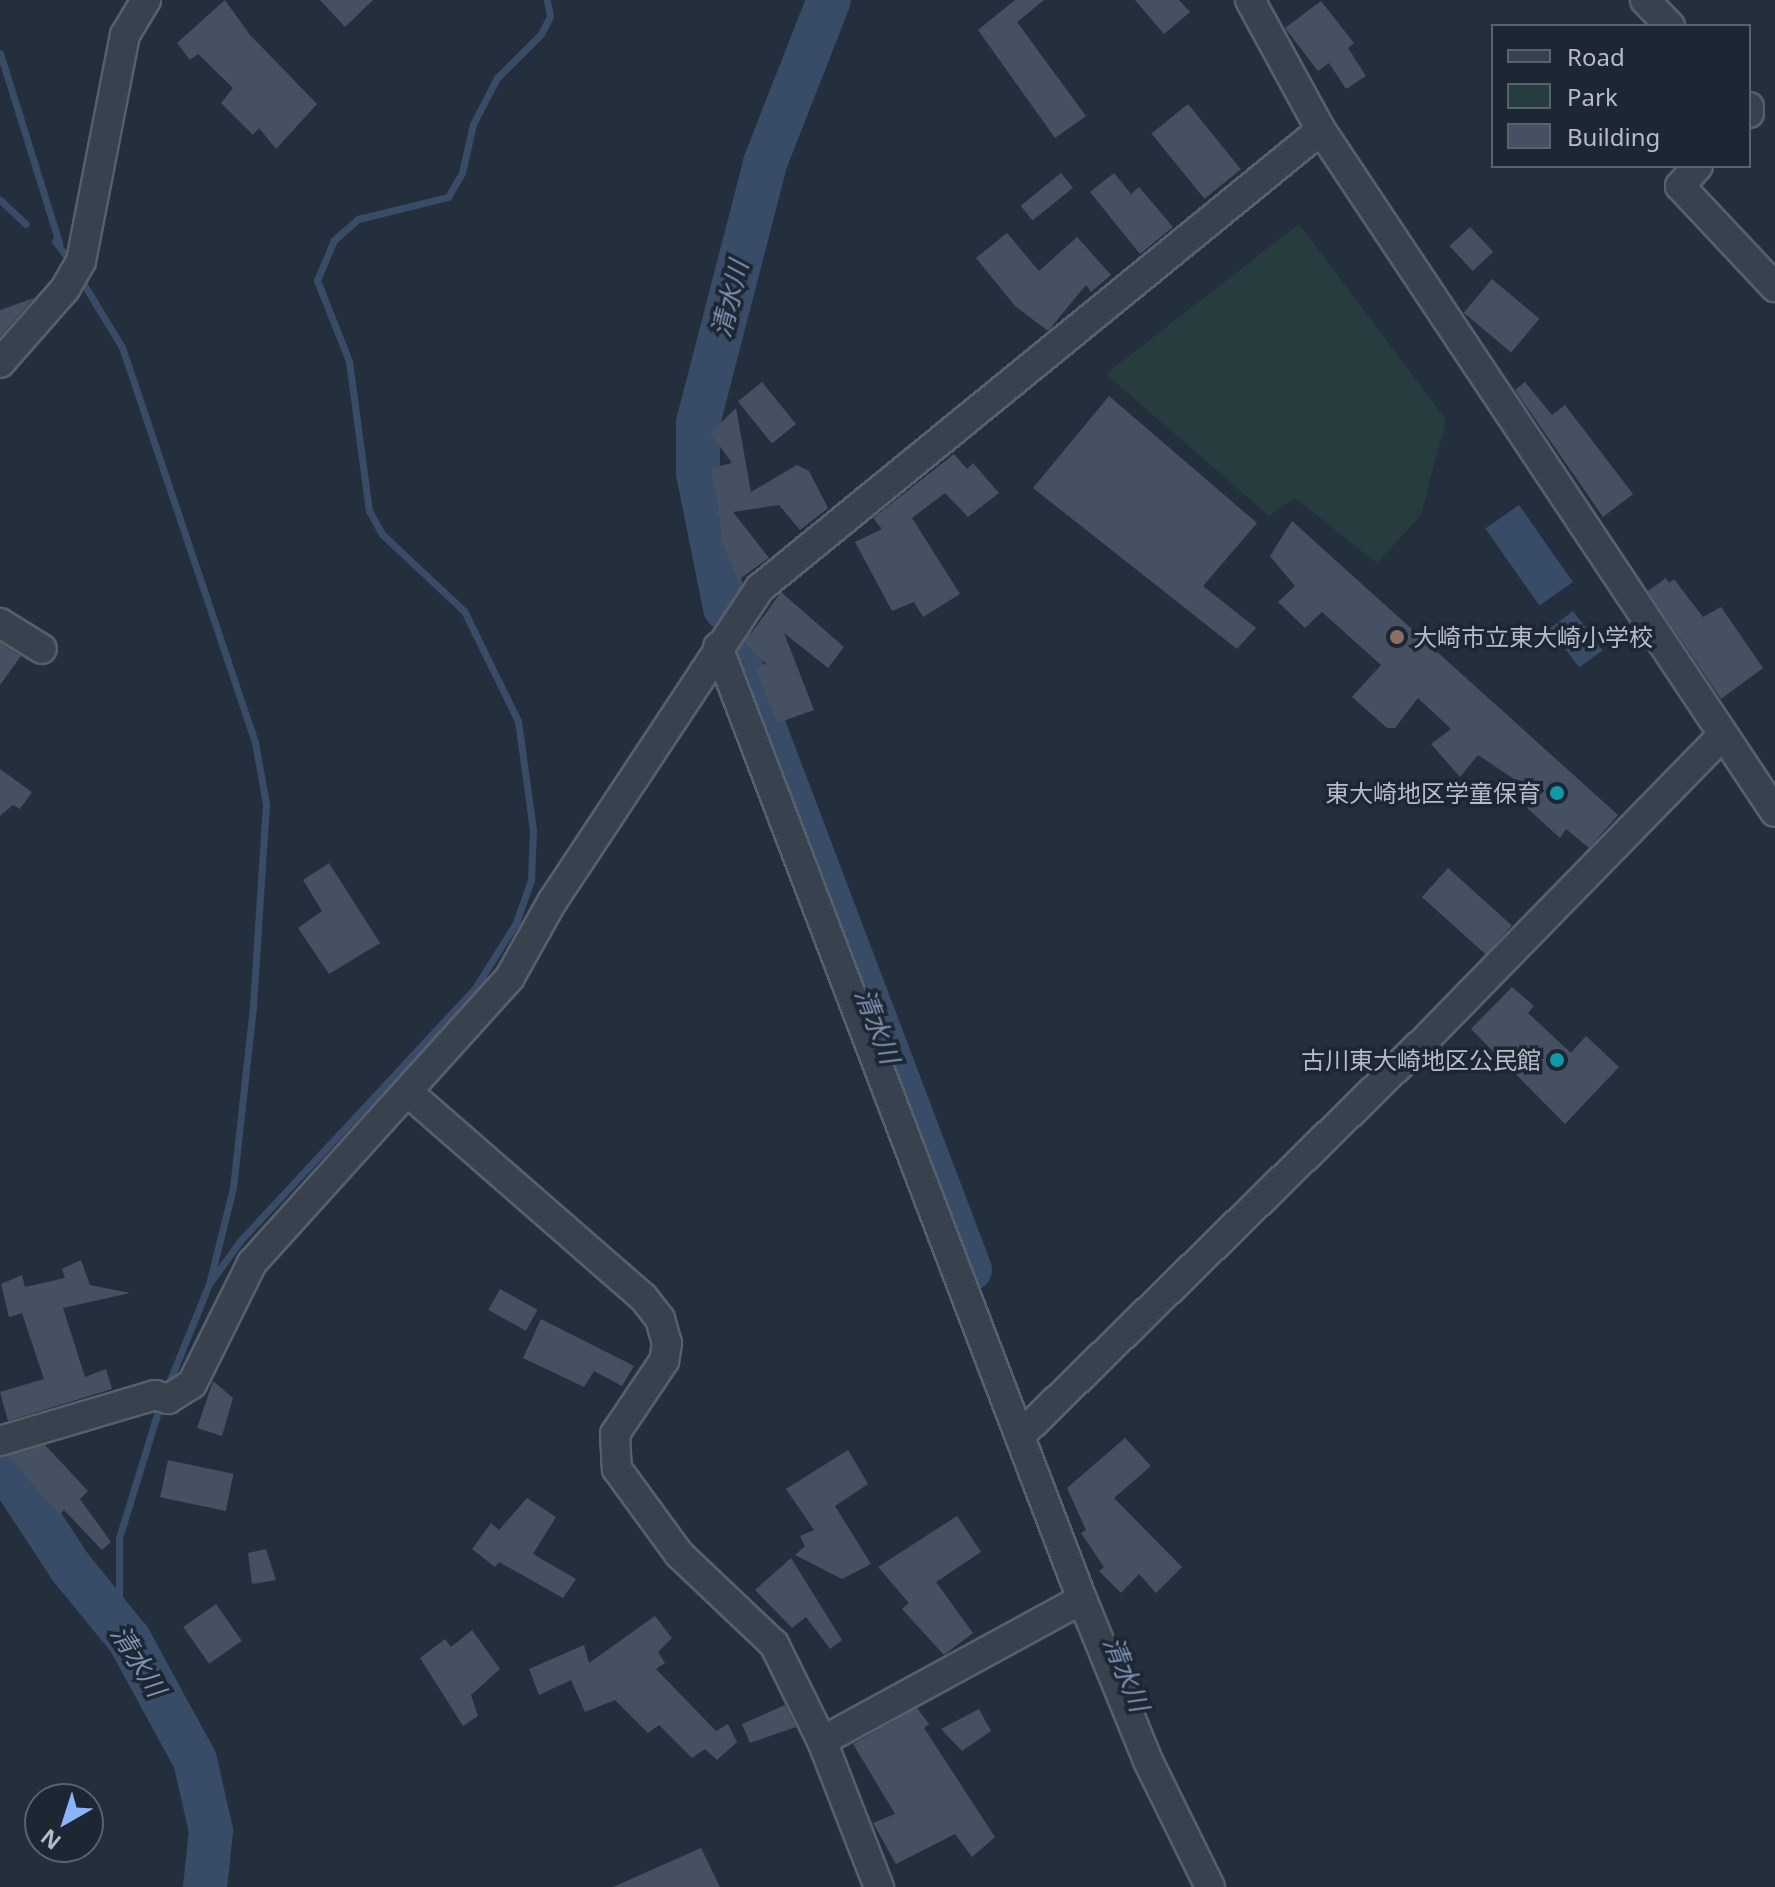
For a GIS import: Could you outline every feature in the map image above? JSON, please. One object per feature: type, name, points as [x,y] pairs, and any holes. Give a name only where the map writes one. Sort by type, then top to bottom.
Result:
[{"type":"street","points":[[0,363],[76,270],[125,35],[146,0]]},
{"type":"street","points":[[1250,0],[1321,130],[1775,812]]},
{"type":"street","points":[[1645,0],[1668,24]]},
{"type":"street","points":[[0,1441],[161,1397],[192,1384],[252,1263],[410,1094],[510,977],[552,902],[718,647],[760,588],[1321,130]]},
{"type":"street","points":[[1696,168],[1680,186],[1775,287]]},
{"type":"street","points":[[0,623],[42,649]]},
{"type":"street","points":[[718,647],[1082,1599],[1148,1761],[1210,1887]]},
{"type":"street","points":[[1021,1435],[1430,1035],[1723,735]]},
{"type":"street","points":[[410,1094],[643,1297],[660,1319],[667,1343],[664,1361],[615,1434],[617,1469],[679,1554],[774,1644],[822,1741],[879,1887]]},
{"type":"street","points":[[822,1741],[1082,1599]]},
{"type":"green space","points":[[1299,224],[1446,420],[1421,515],[1377,563],[1295,498],[1269,516],[1106,374]]},
{"type":"water","points":[[1519,505],[1573,582],[1539,606],[1485,529]]},
{"type":"water","points":[[1573,611],[1602,650],[1579,668],[1550,628]]},
{"type":"building","points":[[225,0],[250,35],[317,104],[276,149],[259,128],[253,135],[221,103],[233,88],[198,54],[190,60],[177,43]]},
{"type":"building","points":[[320,0],[373,0],[345,27]]},
{"type":"building","points":[[1015,0],[1044,0],[1017,22],[1086,116],[1055,138],[978,30]]},
{"type":"building","points":[[1135,0],[1179,0],[1190,12],[1164,34]]},
{"type":"building","points":[[1321,1],[1354,43],[1348,48],[1366,76],[1346,89],[1329,63],[1318,71],[1285,28]]},
{"type":"building","points":[[1188,104],[1241,169],[1204,199],[1151,134]]},
{"type":"building","points":[[1061,173],[1073,188],[1033,220],[1021,206]]},
{"type":"building","points":[[1114,173],[1131,194],[1139,187],[1173,227],[1140,254],[1090,192]]},
{"type":"building","points":[[1470,227],[1493,252],[1473,271],[1450,246]]},
{"type":"building","points":[[1007,233],[1039,271],[1077,237],[1111,275],[1091,292],[1086,285],[1048,331],[1015,306],[976,258]]},
{"type":"building","points":[[1492,279],[1539,319],[1511,353],[1464,313]]},
{"type":"building","points":[[34,298],[0,337],[0,310]]},
{"type":"building","points":[[762,382],[796,424],[772,443],[738,402]]},
{"type":"building","points":[[1525,382],[1552,415],[1565,405],[1633,494],[1603,517],[1515,390]]},
{"type":"building","points":[[1109,396],[1257,523],[1203,586],[1256,628],[1237,649],[1033,488]]},
{"type":"building","points":[[736,408],[751,492],[797,465],[809,471],[828,508],[800,530],[779,505],[733,512],[769,558],[738,580],[722,541],[719,515],[714,514],[719,511],[711,468],[732,463],[710,433]]},
{"type":"building","points":[[954,454],[967,469],[973,463],[999,493],[968,517],[945,493],[912,518],[960,594],[923,617],[914,602],[892,611],[855,542],[882,529],[873,518]]},
{"type":"building","points":[[1292,521],[1618,815],[1589,848],[1566,829],[1560,838],[1527,808],[1532,801],[1514,785],[1517,781],[1478,755],[1460,777],[1431,744],[1451,729],[1418,698],[1395,728],[1387,728],[1352,697],[1381,665],[1322,612],[1305,628],[1278,602],[1295,586],[1270,556]]},
{"type":"building","points":[[1666,578],[1669,583],[1674,579],[1703,617],[1721,607],[1763,668],[1721,699],[1648,591]]},
{"type":"building","points":[[781,592],[844,647],[828,668],[784,633],[814,710],[777,723],[756,668],[766,664],[745,642]]},
{"type":"building","points":[[0,643],[21,656],[0,685]]},
{"type":"building","points":[[0,769],[32,792],[20,809],[13,805],[0,816]]},
{"type":"building","points":[[329,863],[380,943],[329,974],[298,928],[322,911],[303,880]]},
{"type":"building","points":[[1448,868],[1512,926],[1486,955],[1422,897]]},
{"type":"building","name":"古川東大崎地区公民館","points":[[1512,987],[1534,1006],[1528,1013],[1571,1053],[1586,1036],[1619,1067],[1565,1124],[1471,1029]]},
{"type":"building","points":[[81,1260],[90,1285],[130,1293],[63,1308],[85,1377],[106,1369],[112,1389],[8,1421],[0,1392],[44,1379],[22,1313],[9,1317],[1,1284],[22,1275],[25,1287],[65,1278],[62,1269]]},
{"type":"building","points":[[500,1289],[538,1310],[526,1331],[488,1310]]},
{"type":"building","points":[[541,1319],[634,1366],[622,1386],[594,1371],[584,1387],[523,1358]]},
{"type":"building","points":[[213,1381],[233,1398],[222,1436],[197,1428]]},
{"type":"building","points":[[1125,1438],[1151,1466],[1114,1498],[1182,1567],[1156,1593],[1139,1574],[1121,1593],[1099,1571],[1104,1567],[1081,1533],[1086,1530],[1067,1488]]},
{"type":"building","points":[[45,1445],[88,1491],[80,1499],[111,1542],[102,1550],[64,1510],[59,1515],[9,1456]]},
{"type":"building","points":[[848,1450],[868,1484],[835,1506],[871,1564],[842,1579],[795,1555],[805,1546],[800,1536],[814,1530],[786,1489]]},
{"type":"building","points":[[168,1460],[234,1474],[226,1511],[160,1497]]},
{"type":"building","points":[[527,1498],[556,1517],[533,1554],[576,1579],[563,1598],[499,1562],[495,1567],[472,1549],[491,1523],[499,1530]]},
{"type":"building","points":[[957,1516],[981,1552],[936,1582],[973,1633],[944,1655],[902,1609],[909,1603],[878,1567]]},
{"type":"building","points":[[266,1549],[276,1580],[252,1584],[248,1553]]},
{"type":"building","points":[[791,1558],[842,1640],[830,1649],[806,1617],[792,1628],[755,1590]]},
{"type":"building","points":[[216,1604],[242,1641],[209,1664],[183,1627]]},
{"type":"building","points":[[655,1616],[672,1638],[658,1652],[665,1663],[656,1669],[716,1731],[728,1724],[737,1742],[717,1760],[705,1749],[692,1758],[659,1725],[648,1733],[615,1700],[585,1712],[571,1680],[539,1695],[529,1669],[584,1645],[589,1663]]},
{"type":"building","points":[[472,1630],[500,1669],[471,1695],[478,1716],[463,1726],[420,1658],[445,1639],[451,1647]]},
{"type":"building","points":[[785,1705],[796,1727],[750,1743],[742,1724]]},
{"type":"building","points":[[917,1708],[929,1724],[924,1728],[995,1837],[972,1857],[955,1834],[896,1864],[873,1823],[895,1814],[853,1744]]},
{"type":"building","points":[[979,1709],[991,1731],[962,1751],[941,1729]]},
{"type":"building","points":[[701,1848],[720,1887],[613,1887]]},
{"type":"waterway","points":[[209,1284],[240,1241],[475,988],[516,923],[531,880],[533,830],[518,721],[464,611],[382,534],[369,511],[349,361],[317,280],[334,240],[358,219],[448,197],[462,173],[473,124],[497,78],[541,34],[550,16],[547,0]]},
{"type":"waterway","name":"清水川","points":[[725,608],[698,473],[698,423],[765,163],[829,0]]},
{"type":"waterway","points":[[0,53],[59,243]]},
{"type":"waterway","points":[[0,200],[26,224]]},
{"type":"waterway","points":[[55,241],[72,264]]},
{"type":"waterway","points":[[80,278],[122,347],[255,742],[266,804],[253,1007],[233,1188],[209,1284],[166,1390]]},
{"type":"waterway","name":"清水川","points":[[733,645],[970,1270]]},
{"type":"waterway","points":[[129,1639],[119,1597],[119,1538],[160,1405]]},
{"type":"waterway","name":"清水川","points":[[0,1460],[71,1568],[129,1639],[195,1760],[211,1831],[205,1887]]},
{"type":"place","name":"大崎市立東大崎小学校","points":[[1397,637]]},
{"type":"place","name":"東大崎地区学童保育","points":[[1557,793]]},
{"type":"place","name":"古川東大崎地区公民館","points":[[1557,1060]]}]
